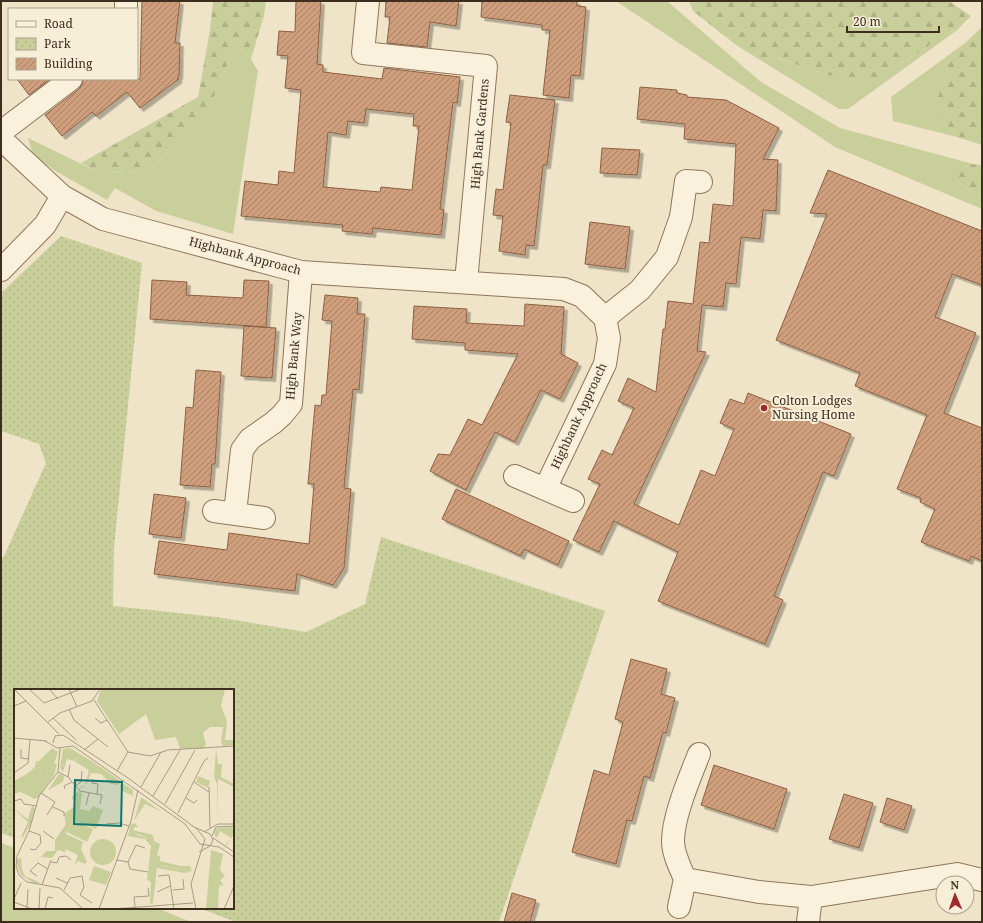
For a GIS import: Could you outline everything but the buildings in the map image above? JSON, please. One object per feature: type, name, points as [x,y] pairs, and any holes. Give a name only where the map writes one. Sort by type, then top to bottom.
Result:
[{"type":"street","name":"High Bank Gardens","points":[[368,1],[363,52],[486,66],[466,282]]},
{"type":"street","points":[[1,132],[70,80]]},
{"type":"street","name":"Highbank Approach","points":[[1,140],[62,196],[103,218],[301,272],[564,289],[582,296],[605,318],[608,338],[604,364],[545,489]]},
{"type":"street","points":[[605,318],[640,290],[667,257],[680,217],[686,181],[701,182]]},
{"type":"street","points":[[1,270],[45,225],[62,196]]},
{"type":"street","name":"High Bank Way","points":[[264,518],[225,512],[242,450],[250,439],[277,419],[291,404],[301,272]]},
{"type":"street","points":[[515,476],[573,501]]},
{"type":"street","points":[[679,907],[685,879],[674,855],[672,840],[676,818],[699,754]]},
{"type":"street","points":[[685,879],[759,892],[811,897],[957,874],[982,880]]},
{"type":"street","points":[[808,922],[811,897]]},
{"type":"green space","points":[[213,1],[266,1],[264,16],[251,59],[236,45],[208,111],[181,142],[145,173],[98,172],[81,163],[198,97],[210,30]]},
{"type":"green space","points":[[616,1],[667,1],[761,82],[840,128],[973,164],[954,174],[961,184],[982,199],[982,209],[835,147]]},
{"type":"green space","points":[[689,1],[949,1],[971,16],[956,31],[941,29],[927,48],[901,63],[877,83],[828,75],[777,58],[757,58],[736,45],[693,11]]},
{"type":"green space","points":[[982,27],[982,145],[957,137],[946,124],[937,101],[948,63],[965,43]]},
{"type":"green space","points":[[941,29],[956,31],[848,109],[839,109],[757,58],[777,58],[828,75],[901,63],[927,48]]},
{"type":"green space","points":[[965,43],[948,63],[946,124],[957,137],[893,121],[891,97]]},
{"type":"green space","points":[[236,45],[251,59],[258,71],[233,234],[156,211],[115,188],[107,200],[57,172],[33,155],[28,138],[98,172],[145,173],[181,142],[208,111]]},
{"type":"green space","points":[[973,164],[982,165],[982,199],[961,184],[953,174]]},
{"type":"green space","points":[[61,236],[142,263],[114,548],[113,606],[217,617],[306,632],[365,604],[381,537],[605,611],[499,922],[236,922],[202,909],[234,909],[234,689],[14,689],[14,838],[1,833],[1,559],[5,554],[46,463],[39,444],[1,431],[1,293]]},
{"type":"green space","points":[[1,843],[14,848],[14,909],[159,909],[191,922],[1,922]]},
{"type":"place","name":"Colton Lodges Nursing Home","points":[[764,408]]}]
